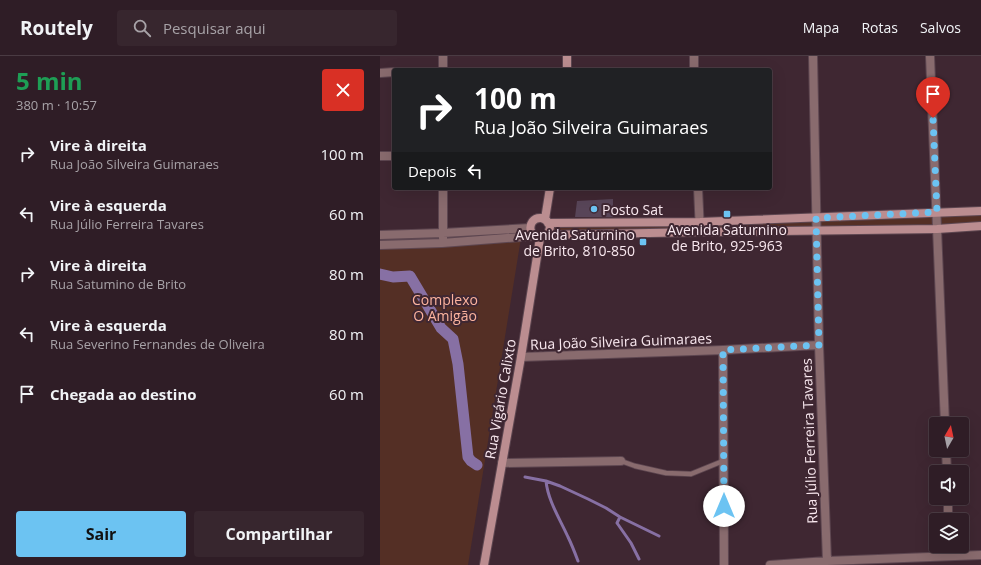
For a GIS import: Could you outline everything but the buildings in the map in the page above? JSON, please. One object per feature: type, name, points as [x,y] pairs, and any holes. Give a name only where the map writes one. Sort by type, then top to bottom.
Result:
[{"type":"main road","points":[[567,56],[567,68]]},
{"type":"main road","points":[[546,221],[550,190]]},
{"type":"main road","points":[[546,221],[700,222],[981,211]]},
{"type":"main road","points":[[541,236],[550,227],[546,221],[541,218],[535,220],[531,224],[530,228],[531,231],[541,236],[936,229],[981,226]]},
{"type":"main road","name":"Rua Vigário Calixto","points":[[484,565],[541,236]]},
{"type":"street","points":[[443,56],[443,68]]},
{"type":"street","points":[[694,56],[694,68]]},
{"type":"street","name":"Rua Júlio Ferreira Tavares","points":[[813,56],[819,345],[827,561]]},
{"type":"street","points":[[930,56],[944,417]]},
{"type":"street","points":[[380,73],[392,72]]},
{"type":"street","points":[[380,156],[392,156]]},
{"type":"street","points":[[442,243],[443,190]]},
{"type":"street","points":[[698,190],[700,232]]},
{"type":"street","points":[[380,235],[530,228]]},
{"type":"street","points":[[380,245],[442,243],[541,236]]},
{"type":"street","name":"Rua João Silveira Guimaraes","points":[[521,357],[819,345]]},
{"type":"street","points":[[723,350],[724,565]]},
{"type":"street","points":[[502,463],[621,461]]},
{"type":"street","points":[[770,565],[827,561],[981,555]]},
{"type":"lane","points":[[621,461],[635,466],[666,473],[691,474],[723,461]]},
{"type":"green space","points":[[981,215],[981,222],[925,225],[551,233],[551,225],[785,221]]},
{"type":"green space","name":"Complexo O Amigão","points":[[521,238],[468,565],[380,565],[380,244]]},
{"type":"waterway","points":[[380,274],[393,277],[410,276],[441,328],[453,339],[458,364],[468,457],[477,465]]},
{"type":"waterway","points":[[525,477],[546,481],[560,486],[659,536]]},
{"type":"waterway","points":[[546,481],[549,496],[578,561]]},
{"type":"waterway","points":[[620,517],[617,523],[631,543],[639,559]]},
{"type":"place","name":"Posto Sat","points":[[594,209]]},
{"type":"place","name":"Avenida Saturnino de Brito, 925-963","points":[[727,214]]},
{"type":"place","name":"Avenida Saturnino de Brito, 810-850","points":[[643,242]]},
{"type":"route","points":[[724,506],[723,350],[819,345],[816,218],[937,212],[933,118]]}]
